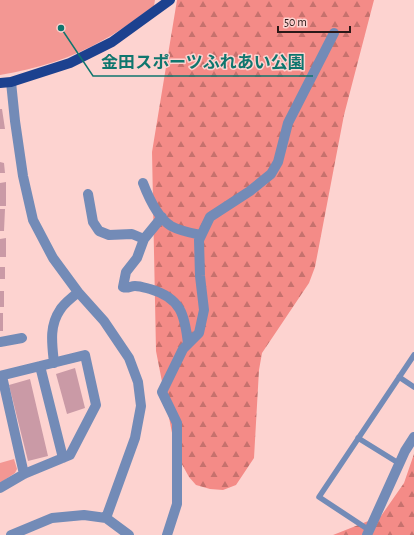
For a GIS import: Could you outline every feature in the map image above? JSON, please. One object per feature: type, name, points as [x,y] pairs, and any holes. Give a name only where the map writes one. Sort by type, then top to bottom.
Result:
[{"type":"main road","points":[[0,83],[11,82],[70,63],[112,42],[168,1]]},
{"type":"street","points":[[167,535],[177,504],[177,423],[162,392],[183,349],[199,333],[204,310],[200,276],[199,240],[210,217],[250,191],[271,174],[278,162],[288,123],[334,33]]},
{"type":"street","points":[[11,82],[22,168],[33,220],[53,258],[78,292],[104,320],[129,358],[138,382],[141,406],[135,438],[106,518]]},
{"type":"street","points":[[142,183],[150,200],[169,225],[201,236]]},
{"type":"street","points":[[88,194],[93,222],[99,231],[109,235],[132,234],[144,239]]},
{"type":"street","points":[[162,217],[144,239],[137,258],[126,272],[123,287],[126,288],[135,286],[164,293],[181,310],[186,324],[188,344]]},
{"type":"street","points":[[54,363],[52,338],[54,322],[60,309],[78,292]]},
{"type":"street","points":[[0,342],[22,338]]},
{"type":"street","points":[[0,488],[24,474],[70,455],[96,405],[84,355],[1,376],[24,474]]},
{"type":"street","points":[[40,366],[63,458]]},
{"type":"street","points":[[368,532],[405,451],[414,437]]},
{"type":"street","points":[[11,535],[52,518],[84,515],[106,518],[129,535]]},
{"type":"lane","points":[[368,532],[319,497],[414,355]]},
{"type":"lane","points":[[399,377],[414,387]]},
{"type":"lane","points":[[358,438],[400,464]]},
{"type":"green space","points":[[177,0],[374,0],[344,115],[315,267],[309,283],[262,353],[259,370],[254,458],[236,485],[223,490],[210,489],[196,485],[189,477],[179,459],[173,438],[156,351],[152,152]]},
{"type":"green space","points":[[414,454],[414,535],[333,535],[381,516],[404,483]]},
{"type":"shaded area","points":[[0,0],[155,0],[154,6],[118,32],[93,46],[54,62],[27,70],[0,75]]},
{"type":"shaded area","points":[[14,459],[17,469],[15,473],[0,483],[0,463]]},
{"type":"building","points":[[0,109],[2,109],[5,129],[0,129]]},
{"type":"building","points":[[0,162],[4,163],[5,173],[0,173]]},
{"type":"building","points":[[6,182],[6,206],[0,206],[0,183]]},
{"type":"building","points":[[0,209],[5,209],[4,231],[0,231]]},
{"type":"building","points":[[6,238],[6,257],[0,257],[0,239]]},
{"type":"building","points":[[0,267],[5,267],[5,279],[0,279]]},
{"type":"building","points":[[0,291],[4,291],[4,307],[0,307]]},
{"type":"building","points":[[0,313],[3,313],[3,331],[0,331]]},
{"type":"building","points":[[75,368],[85,408],[67,414],[56,374]]},
{"type":"building","points":[[30,379],[48,456],[28,461],[9,385]]},
{"type":"place","name":"金田スポーツふれあい公園","points":[[61,28]]}]
